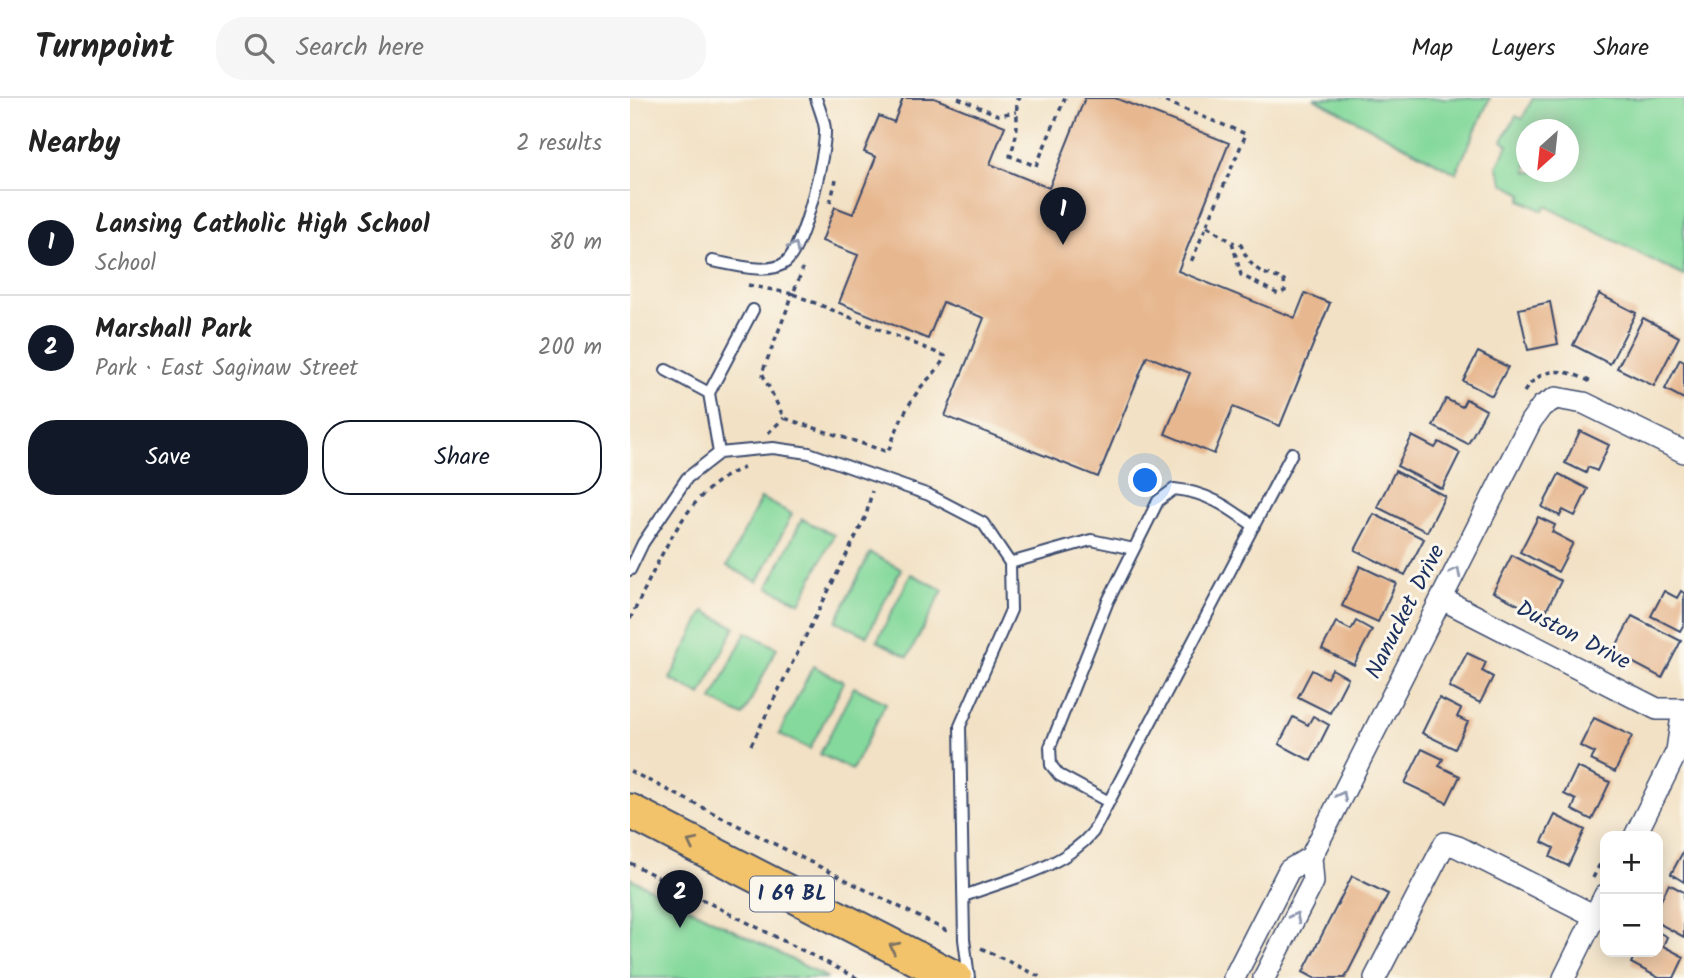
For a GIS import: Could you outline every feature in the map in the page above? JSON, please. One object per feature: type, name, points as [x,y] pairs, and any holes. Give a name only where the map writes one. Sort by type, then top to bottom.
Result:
[{"type":"main road","name":"I 69 BL","points":[[630,811],[955,978]]},
{"type":"street","name":"Nanucket Drive","points":[[1264,978],[1313,881],[1311,857],[1531,421],[1542,406],[1556,398],[1584,403],[1684,453]]},
{"type":"street","name":"Duston Drive","points":[[1442,599],[1657,709],[1684,709]]},
{"type":"street","points":[[1637,831],[1677,751],[1684,709]]},
{"type":"street","points":[[1375,978],[1445,843],[1595,916]]},
{"type":"street","name":"Nanucket Drive","points":[[1241,976],[1289,870],[1311,857]]},
{"type":"street","points":[[1564,978],[1600,906]]},
{"type":"lane","points":[[712,261],[771,268],[785,263],[797,246],[819,176],[825,128],[816,98]]},
{"type":"lane","points":[[719,453],[709,393],[753,310]]},
{"type":"lane","points":[[666,370],[709,393]]},
{"type":"lane","points":[[630,570],[643,543],[687,478],[719,453],[774,448],[809,453],[929,495],[983,523],[1010,564],[1011,610],[960,726],[964,939],[969,978]]},
{"type":"lane","points":[[964,896],[1062,859],[1079,849],[1093,832],[1292,453]]},
{"type":"lane","points":[[1109,802],[1059,775],[1051,765],[1050,747],[1108,601],[1158,501],[1174,489],[1198,491],[1222,502],[1254,526]]},
{"type":"lane","points":[[1010,564],[1091,540],[1134,549]]},
{"type":"path","points":[[958,98],[998,115],[1016,112]]},
{"type":"path","points":[[1018,98],[1016,112],[1020,130],[1010,156],[1036,166],[1065,98]]},
{"type":"path","points":[[1156,98],[1246,134],[1191,262]]},
{"type":"path","points":[[1207,226],[1241,245],[1247,261],[1256,270],[1284,279],[1285,291],[1270,291],[1241,275],[1232,242]]},
{"type":"path","points":[[793,294],[945,356],[936,374],[920,388],[899,422],[888,452],[784,418],[762,373],[793,294]]},
{"type":"path","points":[[761,439],[784,418]]},
{"type":"path","points":[[630,619],[676,532],[692,508],[720,481],[748,467]]},
{"type":"path","points":[[751,745],[866,516],[873,491],[860,486]]},
{"type":"path","points":[[630,771],[1042,978]]},
{"type":"path","points":[[630,863],[856,978]]},
{"type":"green space","points":[[1314,98],[1490,98],[1456,173]]},
{"type":"green space","points":[[1533,98],[1684,98],[1684,276],[1546,206],[1543,211],[1521,200],[1523,194],[1504,184],[1497,167],[1508,145],[1502,141],[1516,116],[1522,119]]},
{"type":"green space","points":[[761,498],[792,514],[758,582],[727,566]]},
{"type":"green space","points":[[802,519],[834,535],[800,603],[768,587]]},
{"type":"green space","points":[[870,553],[901,569],[867,636],[836,621]]},
{"type":"green space","points":[[911,574],[943,590],[908,657],[877,641]]},
{"type":"green space","points":[[704,611],[735,627],[701,695],[670,679]]},
{"type":"green space","points":[[746,632],[777,648],[743,716],[712,700]]},
{"type":"green space","points":[[813,666],[844,682],[810,749],[779,734]]},
{"type":"green space","points":[[854,687],[886,703],[852,770],[820,754]]},
{"type":"green space","points":[[630,878],[828,978],[630,978]]},
{"type":"building","points":[[903,98],[934,98],[1005,126],[990,164],[1049,188],[1085,98],[1115,98],[1229,143],[1178,271],[1295,318],[1305,293],[1330,303],[1280,426],[1233,407],[1214,454],[1165,434],[1190,373],[1147,356],[1098,477],[945,416],[984,318],[943,302],[928,339],[839,303],[858,255],[822,241],[835,207],[853,214],[876,157],[864,152],[879,116],[894,122]]},
{"type":"building","points":[[1599,294],[1636,313],[1610,364],[1573,345]]},
{"type":"building","points":[[1550,302],[1558,344],[1528,350],[1519,309]]},
{"type":"building","points":[[1643,318],[1679,337],[1654,386],[1617,368]]},
{"type":"building","points":[[1478,352],[1508,367],[1492,396],[1463,381]]},
{"type":"building","points":[[1680,359],[1684,361],[1684,399],[1665,389]]},
{"type":"building","points":[[1446,399],[1462,407],[1466,399],[1486,410],[1468,444],[1433,426]]},
{"type":"building","points":[[1580,431],[1609,445],[1597,471],[1588,467],[1586,473],[1565,463]]},
{"type":"building","points":[[1412,436],[1435,448],[1439,442],[1460,453],[1442,489],[1397,466]]},
{"type":"building","points":[[1395,471],[1445,496],[1427,532],[1377,507]]},
{"type":"building","points":[[1559,474],[1588,489],[1575,516],[1563,510],[1560,516],[1542,507]]},
{"type":"building","points":[[1374,514],[1424,539],[1405,575],[1355,550]]},
{"type":"building","points":[[1538,517],[1555,525],[1552,532],[1573,543],[1558,572],[1520,552]]},
{"type":"building","points":[[1512,555],[1561,581],[1543,617],[1493,592]]},
{"type":"building","points":[[1360,566],[1396,583],[1378,622],[1342,606]]},
{"type":"building","points":[[1664,591],[1677,598],[1681,591],[1684,593],[1684,624],[1680,631],[1651,616]]},
{"type":"building","points":[[1632,616],[1681,641],[1662,678],[1613,652]]},
{"type":"building","points":[[1356,621],[1372,630],[1354,665],[1322,649],[1336,622],[1351,630]]},
{"type":"building","points":[[1467,653],[1486,662],[1482,671],[1493,677],[1480,703],[1449,687]]},
{"type":"building","points":[[1332,669],[1348,678],[1330,713],[1298,697],[1312,670],[1327,678]]},
{"type":"building","points":[[1439,698],[1461,709],[1457,717],[1468,722],[1455,749],[1422,733]]},
{"type":"building","points":[[1313,716],[1329,725],[1311,761],[1279,744],[1293,717],[1308,725]]},
{"type":"building","points":[[1594,718],[1632,736],[1615,772],[1591,760],[1595,753],[1580,746]]},
{"type":"building","points":[[1422,749],[1443,759],[1439,766],[1460,776],[1447,803],[1405,783]]},
{"type":"building","points":[[1577,767],[1610,782],[1592,820],[1572,810],[1576,800],[1564,794]]},
{"type":"building","points":[[1555,815],[1585,830],[1568,866],[1550,857],[1554,848],[1542,842]]},
{"type":"building","points":[[1684,850],[1684,882],[1671,874]]},
{"type":"building","points":[[1352,876],[1388,894],[1345,978],[1314,978],[1303,972]]},
{"type":"building","points":[[1669,884],[1684,892],[1684,937],[1663,926],[1663,896]]},
{"type":"building","points":[[1663,946],[1684,957],[1674,978],[1659,978],[1631,963],[1634,957],[1663,957]]},
{"type":"place","name":"Lansing Catholic High School","points":[[1063,245]]},
{"type":"place","name":"Marshall Park","points":[[680,928]]}]
